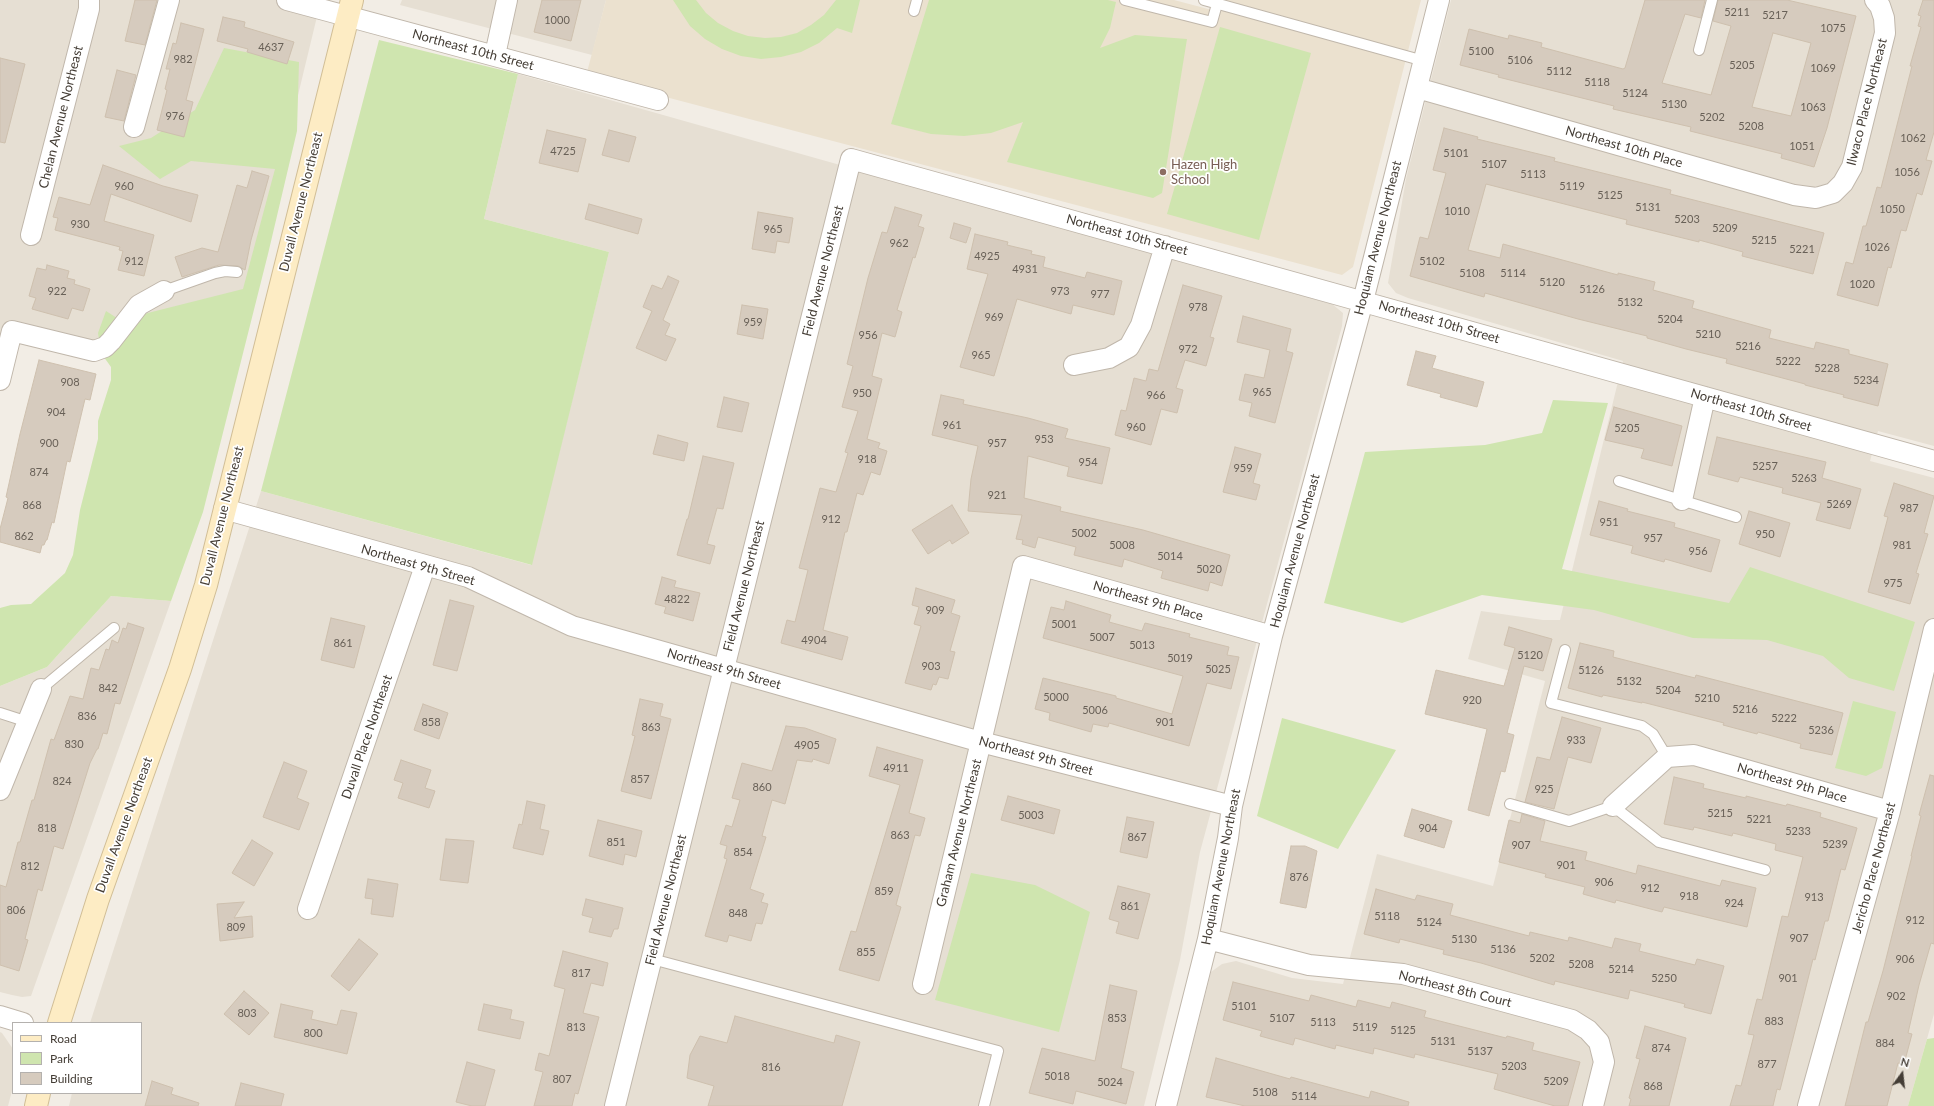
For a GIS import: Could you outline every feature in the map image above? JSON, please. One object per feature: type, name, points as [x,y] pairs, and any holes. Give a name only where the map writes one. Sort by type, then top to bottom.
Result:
[{"type":"main road","name":"Duvall Avenue Northeast","points":[[59,1022],[98,899],[180,669],[206,585],[350,8]]},
{"type":"main road","points":[[36,1106],[39,1094]]},
{"type":"street","name":"Chelan Avenue Northeast","points":[[30,235],[89,9],[89,0]]},
{"type":"street","points":[[134,127],[169,0]]},
{"type":"street","name":"Northeast 10th Street","points":[[287,0],[350,8],[495,55],[658,100]]},
{"type":"street","points":[[495,55],[507,0]]},
{"type":"street","name":"Hoquiam Avenue Northeast","points":[[1166,1106],[1208,939],[1228,838],[1232,806],[1272,636],[1363,301],[1439,0]]},
{"type":"street","name":"Ilwaco Place Northeast","points":[[1833,194],[1843,183],[1852,167],[1885,33],[1884,18],[1877,3]]},
{"type":"street","name":"Northeast 10th Place","points":[[1417,88],[1794,195],[1816,198],[1833,194]]},
{"type":"street","name":"Northeast 10th Street","points":[[851,159],[1934,461]]},
{"type":"street","name":"Field Avenue Northeast","points":[[615,1106],[851,159]]},
{"type":"street","points":[[1074,365],[1109,358],[1129,347],[1141,325],[1165,246]]},
{"type":"street","points":[[0,380],[12,331],[94,351],[105,347],[111,341],[139,305],[164,291]]},
{"type":"street","points":[[1682,500],[1705,397]]},
{"type":"street","name":"Northeast 9th Street","points":[[224,509],[468,577],[572,626],[981,742],[1232,806]]},
{"type":"street","name":"Duvall Place Northeast","points":[[308,909],[425,566]]},
{"type":"street","name":"Northeast 9th Place","points":[[1023,566],[1272,636]]},
{"type":"street","name":"Graham Avenue Northeast","points":[[923,984],[1023,566]]},
{"type":"street","name":"Jericho Place Northeast","points":[[1808,1106],[1890,811],[1934,629]]},
{"type":"street","points":[[0,790],[41,689]]},
{"type":"street","name":"Northeast 9th Place","points":[[1667,756],[1694,755],[1890,811]]},
{"type":"street","points":[[1613,806],[1667,756]]},
{"type":"street","name":"Northeast 8th Court","points":[[1208,939],[1310,965],[1403,974],[1572,1020],[1588,1030],[1600,1042],[1604,1062],[1592,1106]]},
{"type":"street","points":[[0,1016],[20,1022]]},
{"type":"lane","points":[[914,11],[917,0]]},
{"type":"lane","points":[[1125,0],[1212,22],[1217,4]]},
{"type":"lane","points":[[1204,0],[1424,61]]},
{"type":"lane","points":[[1699,50],[1712,0]]},
{"type":"lane","points":[[164,291],[215,273],[225,271],[237,272]]},
{"type":"lane","points":[[1619,481],[1736,517]]},
{"type":"lane","points":[[41,689],[114,628]]},
{"type":"lane","points":[[1565,650],[1551,703],[1642,726],[1654,734],[1667,756]]},
{"type":"lane","points":[[0,714],[28,722]]},
{"type":"lane","points":[[1510,804],[1569,820],[1613,806],[1659,842],[1765,870]]},
{"type":"lane","points":[[652,959],[998,1051],[984,1106]]},
{"type":"shaded area","points":[[0,0],[321,0],[227,389],[3,331],[0,344]]},
{"type":"shaded area","points":[[402,0],[606,0],[592,55],[400,5]]},
{"type":"shaded area","name":"Hazen High School","points":[[606,0],[1174,0],[1212,10],[1215,0],[1421,0],[1353,267],[1342,275],[586,76]]},
{"type":"shaded area","points":[[1451,0],[1934,0],[1934,446],[1878,431],[1870,461],[1934,478],[1934,1014],[1908,1106],[1177,1106],[1211,972],[1222,964],[1236,961],[1292,978],[1343,984],[1377,854],[1493,886],[1545,681],[1468,659],[1481,611],[1543,620],[1560,620],[1623,361],[1408,298],[1396,293],[1388,283],[1406,179]]},
{"type":"shaded area","points":[[518,74],[1332,304],[1343,313],[1342,326],[1200,852],[1180,960],[1144,1106],[69,1106],[72,1094],[142,1094],[142,1022],[90,1022],[261,491],[531,565],[609,252],[484,219]]},
{"type":"shaded area","points":[[111,596],[171,601],[31,996],[22,997],[0,992],[0,686],[47,667]]},
{"type":"shaded area","points":[[0,1032],[12,1048],[12,1091],[8,1106],[0,1106]]},
{"type":"green space","points":[[673,0],[696,0],[706,13],[718,23],[733,31],[748,36],[765,38],[781,37],[797,33],[824,15],[836,0],[860,0],[852,33],[837,28],[819,43],[801,52],[781,57],[761,59],[741,56],[722,49],[705,39],[690,26]]},
{"type":"green space","points":[[929,0],[1108,0],[1116,2],[1110,28],[1100,48],[1135,35],[1187,39],[1162,193],[1153,198],[1007,162],[1023,122],[991,133],[964,136],[931,134],[891,124]]},
{"type":"green space","points":[[1220,27],[1311,53],[1259,240],[1167,214]]},
{"type":"green space","points":[[379,40],[518,74],[484,219],[609,252],[532,565],[261,491]]},
{"type":"green space","points":[[224,48],[299,62],[297,131],[268,254],[203,512],[171,601],[111,596],[47,667],[0,686],[0,608],[11,605],[31,604],[65,573],[73,555],[80,510],[98,439],[98,421],[111,380],[111,367],[101,353],[98,333],[106,311],[120,320],[243,289],[275,169],[191,161],[160,179],[119,146],[151,138],[195,110]]},
{"type":"green space","points":[[1553,400],[1608,403],[1562,569],[1729,603],[1750,567],[1915,622],[1894,691],[1849,678],[1823,656],[1767,640],[1693,638],[1594,610],[1482,595],[1402,623],[1324,603],[1365,452],[1485,445],[1542,433]]},
{"type":"green space","points":[[1853,701],[1896,712],[1882,768],[1866,776],[1835,768]]},
{"type":"green space","points":[[1282,718],[1396,750],[1338,849],[1257,816]]},
{"type":"green space","points":[[971,873],[1035,885],[1090,912],[1059,1032],[935,1000]]},
{"type":"green space","points":[[1934,1038],[1934,1106],[1908,1106],[1927,1039]]},
{"type":"building","points":[[135,0],[157,0],[145,45],[125,41]]},
{"type":"building","points":[[542,0],[581,0],[571,41],[534,32]]},
{"type":"building","points":[[1645,0],[1705,0],[1701,18],[1685,14],[1662,83],[1711,95],[1731,26],[1713,21],[1718,0],[1787,0],[1856,16],[1827,128],[1814,167],[1781,158],[1782,154],[1690,131],[1691,127],[1613,109],[1614,106],[1498,77],[1499,75],[1460,65],[1469,29],[1508,39],[1509,35],[1542,43],[1541,47],[1623,69],[1625,68]],"holes":[[[1773,33],[1811,43],[1791,116],[1752,107]]]},
{"type":"building","points":[[1923,0],[1934,0],[1934,132],[1926,160],[1932,161],[1922,195],[1917,193],[1906,231],[1901,230],[1891,268],[1888,267],[1878,306],[1837,295],[1846,262],[1853,264],[1863,226],[1866,226],[1877,187],[1881,188],[1912,66],[1910,66],[1921,27],[1918,26],[1921,16],[1918,15]]},
{"type":"building","points":[[223,17],[245,22],[244,27],[294,42],[287,64],[247,52],[248,49],[217,41]]},
{"type":"building","points":[[181,23],[204,29],[186,100],[193,102],[184,137],[157,130],[167,90],[165,89],[170,69],[166,69],[173,43],[176,44]]},
{"type":"building","points":[[0,58],[25,64],[5,143],[0,142]]},
{"type":"building","points":[[117,70],[136,75],[124,121],[105,117]]},
{"type":"building","points":[[1444,128],[1478,137],[1477,139],[1555,158],[1554,161],[1671,190],[1670,194],[1824,233],[1813,274],[1742,256],[1743,252],[1699,240],[1699,242],[1626,224],[1627,220],[1486,184],[1468,250],[1500,258],[1503,244],[1618,275],[1618,273],[1655,282],[1653,290],[1694,301],[1692,308],[1771,330],[1769,338],[1814,349],[1816,342],[1849,350],[1849,354],[1888,364],[1878,406],[1843,397],[1844,395],[1726,363],[1727,359],[1647,338],[1647,336],[1578,319],[1485,293],[1484,297],[1410,276],[1420,237],[1428,239],[1446,173],[1433,170]]},
{"type":"building","points":[[547,130],[586,139],[578,172],[539,163]]},
{"type":"building","points":[[609,130],[636,137],[629,162],[602,155]]},
{"type":"building","points":[[103,165],[163,186],[198,195],[191,222],[111,194],[104,221],[154,235],[144,276],[118,270],[123,251],[119,250],[120,247],[55,230],[58,218],[53,217],[59,197],[90,205]]},
{"type":"building","points":[[252,171],[269,176],[251,240],[245,270],[238,266],[219,265],[182,277],[175,257],[202,248],[218,252],[237,185],[247,188]]},
{"type":"building","points":[[589,204],[642,219],[638,234],[585,219]]},
{"type":"building","points":[[895,207],[922,215],[918,226],[924,228],[915,258],[913,257],[897,310],[902,312],[895,337],[882,333],[872,376],[882,379],[867,439],[880,443],[878,448],[887,451],[880,475],[871,472],[863,495],[857,493],[847,532],[845,532],[823,630],[848,637],[842,660],[781,643],[787,620],[795,622],[808,570],[799,568],[820,488],[836,492],[848,453],[845,452],[858,411],[842,407],[853,366],[847,364],[868,278],[882,232],[887,233]]},
{"type":"building","points":[[758,212],[793,218],[789,243],[777,241],[775,253],[752,249]]},
{"type":"building","points":[[954,223],[971,228],[966,243],[950,238]]},
{"type":"building","points":[[975,234],[1008,242],[1007,245],[1032,251],[1031,254],[1045,257],[1043,267],[1085,278],[1087,272],[1122,281],[1114,315],[1073,305],[1071,314],[1017,299],[994,376],[960,367],[988,274],[967,269]]},
{"type":"building","points":[[47,265],[69,271],[67,278],[75,280],[74,284],[90,289],[83,311],[72,308],[68,319],[32,309],[36,298],[29,296],[37,268],[46,270]]},
{"type":"building","points":[[668,276],[679,281],[663,320],[670,324],[665,335],[676,339],[666,361],[636,348],[652,311],[643,307],[652,285],[662,289]]},
{"type":"building","points":[[1183,285],[1222,296],[1210,337],[1214,338],[1206,366],[1185,360],[1176,388],[1183,390],[1177,413],[1161,409],[1151,445],[1115,435],[1121,410],[1126,411],[1134,378],[1146,381],[1149,369],[1158,371]]},
{"type":"building","points":[[742,305],[768,309],[763,339],[737,334]]},
{"type":"building","points":[[1243,316],[1291,329],[1286,351],[1293,353],[1275,423],[1249,416],[1252,403],[1239,400],[1245,374],[1264,378],[1270,350],[1237,342]]},
{"type":"building","points":[[1416,351],[1436,356],[1432,368],[1484,382],[1477,407],[1440,397],[1441,394],[1407,385]]},
{"type":"building","points":[[39,360],[96,374],[90,400],[85,399],[70,462],[67,461],[54,523],[52,522],[47,540],[44,545],[42,545],[40,553],[0,542],[0,529],[8,498],[6,497]]},
{"type":"building","points":[[941,395],[964,400],[963,404],[1028,418],[1068,429],[1065,438],[1110,448],[1102,484],[1067,476],[1069,467],[1028,456],[1024,498],[1061,507],[1060,511],[1143,530],[1230,555],[1222,586],[1210,582],[1208,591],[1161,578],[1163,571],[1124,559],[1122,567],[1074,555],[1076,547],[1038,537],[1035,548],[1022,544],[1023,540],[1016,539],[1022,515],[968,511],[971,479],[978,446],[932,435]]},
{"type":"building","points":[[724,397],[749,403],[742,432],[717,427]]},
{"type":"building","points":[[1614,407],[1682,426],[1672,466],[1641,458],[1644,449],[1605,440]]},
{"type":"building","points":[[658,435],[688,443],[684,461],[653,454]]},
{"type":"building","points":[[1717,437],[1826,462],[1822,478],[1861,489],[1850,529],[1816,520],[1821,503],[1782,493],[1783,488],[1740,477],[1738,482],[1708,474]]},
{"type":"building","points":[[1235,447],[1261,454],[1253,483],[1260,485],[1256,500],[1223,492]]},
{"type":"building","points":[[703,456],[734,463],[723,509],[717,508],[707,544],[715,546],[710,564],[677,555],[688,519]]},
{"type":"building","points":[[1894,483],[1934,496],[1924,533],[1928,534],[1916,573],[1919,574],[1910,604],[1868,592],[1888,517],[1884,516]]},
{"type":"building","points":[[1599,501],[1628,509],[1627,511],[1675,523],[1674,527],[1720,540],[1711,572],[1665,559],[1664,562],[1631,553],[1633,546],[1590,535]]},
{"type":"building","points":[[952,505],[969,533],[952,544],[950,540],[928,554],[912,530]]},
{"type":"building","points":[[1749,511],[1790,523],[1780,557],[1739,544]]},
{"type":"building","points":[[662,577],[676,581],[674,587],[700,593],[693,621],[664,613],[666,607],[655,604]]},
{"type":"building","points":[[916,588],[955,600],[951,613],[960,616],[950,651],[955,652],[948,679],[939,677],[936,685],[933,684],[931,690],[905,683],[921,626],[914,624],[919,607],[912,605]]},
{"type":"building","points":[[450,600],[474,606],[457,671],[433,665]]},
{"type":"building","points":[[1066,601],[1111,615],[1109,622],[1142,631],[1145,623],[1190,634],[1189,637],[1229,647],[1227,655],[1239,657],[1231,689],[1207,683],[1189,746],[1109,723],[1108,727],[1093,724],[1091,732],[1049,720],[1050,713],[1035,709],[1043,678],[1116,696],[1116,698],[1172,714],[1183,676],[1043,638],[1051,607],[1064,610]]},
{"type":"building","points":[[331,618],[365,626],[354,668],[321,660]]},
{"type":"building","points":[[128,623],[144,628],[120,704],[115,703],[107,734],[103,733],[98,749],[90,763],[63,849],[54,846],[42,891],[38,889],[25,939],[28,940],[19,971],[0,965],[0,885],[6,887],[18,842],[20,842],[32,800],[34,800],[51,739],[54,740],[70,696],[83,699],[91,668],[99,670],[106,649],[109,650],[112,640],[118,643],[123,628],[126,629]]},
{"type":"building","points":[[1509,627],[1552,639],[1543,671],[1524,666],[1507,733],[1514,735],[1505,772],[1501,771],[1489,816],[1468,810],[1487,729],[1425,714],[1436,670],[1504,686],[1515,648],[1504,645]]},
{"type":"building","points":[[1580,643],[1614,651],[1613,657],[1695,678],[1696,675],[1843,713],[1832,755],[1800,748],[1801,744],[1758,732],[1757,734],[1723,725],[1724,723],[1642,702],[1603,695],[1602,697],[1568,688]]},
{"type":"building","points":[[640,699],[663,704],[660,716],[671,719],[651,799],[621,791],[635,736],[632,735]]},
{"type":"building","points":[[423,704],[448,713],[439,739],[414,730]]},
{"type":"building","points":[[1562,717],[1601,728],[1591,763],[1568,757],[1554,809],[1525,802],[1537,757],[1550,760]]},
{"type":"building","points":[[786,726],[805,728],[836,739],[829,764],[813,759],[812,762],[797,760],[785,804],[772,800],[762,836],[766,837],[750,889],[764,894],[761,902],[768,904],[762,924],[756,923],[751,941],[729,935],[727,942],[705,936],[727,859],[724,858],[727,846],[720,844],[726,825],[732,827],[740,800],[732,798],[742,763],[772,771]]},
{"type":"building","points":[[877,747],[923,760],[909,813],[925,818],[920,836],[915,835],[896,905],[901,907],[879,981],[839,970],[851,931],[856,932],[900,785],[869,776]]},
{"type":"building","points":[[401,760],[431,770],[425,788],[435,791],[429,808],[398,798],[403,783],[394,780]]},
{"type":"building","points":[[284,762],[307,771],[297,798],[309,803],[299,830],[263,817]]},
{"type":"building","points":[[1930,775],[1934,776],[1934,944],[1931,943],[1919,985],[1908,1033],[1912,1034],[1904,1064],[1898,1063],[1887,1106],[1845,1106],[1866,1022],[1868,1022],[1883,971],[1912,856],[1921,816],[1919,815]]},
{"type":"building","points":[[1674,777],[1704,784],[1703,788],[1746,798],[1746,796],[1786,806],[1787,804],[1821,813],[1820,817],[1857,828],[1845,870],[1841,869],[1828,921],[1825,921],[1815,960],[1813,959],[1780,1090],[1777,1089],[1773,1106],[1730,1106],[1736,1085],[1741,1086],[1754,1035],[1748,1034],[1757,999],[1762,1000],[1782,916],[1788,917],[1803,857],[1775,850],[1776,844],[1733,833],[1732,836],[1694,827],[1693,830],[1664,824]]},
{"type":"building","points":[[1008,796],[1060,810],[1054,834],[1001,820]]},
{"type":"building","points":[[527,801],[545,805],[540,829],[549,831],[543,855],[513,848],[519,824],[522,825]]},
{"type":"building","points":[[1412,809],[1452,821],[1444,848],[1404,836]]},
{"type":"building","points":[[1522,814],[1545,821],[1540,841],[1587,852],[1585,860],[1636,874],[1638,865],[1720,886],[1722,880],[1756,888],[1747,927],[1664,907],[1662,912],[1616,900],[1615,903],[1583,894],[1585,887],[1545,877],[1546,874],[1499,862],[1509,820],[1520,823]]},
{"type":"building","points":[[1127,817],[1154,822],[1147,858],[1120,852]]},
{"type":"building","points":[[598,820],[642,831],[636,857],[625,854],[623,865],[589,856]]},
{"type":"building","points":[[446,839],[474,841],[468,883],[440,880]]},
{"type":"building","points":[[252,840],[273,853],[254,886],[232,873]]},
{"type":"building","points":[[1291,846],[1305,846],[1317,851],[1306,908],[1280,903]]},
{"type":"building","points":[[368,879],[398,884],[393,917],[371,914],[373,899],[365,898]]},
{"type":"building","points":[[1118,886],[1150,894],[1138,939],[1116,933],[1119,922],[1109,919]]},
{"type":"building","points":[[1376,889],[1415,900],[1417,895],[1453,904],[1450,915],[1529,936],[1530,932],[1568,941],[1569,937],[1612,948],[1615,938],[1641,944],[1639,951],[1695,965],[1697,959],[1724,966],[1711,1014],[1684,1007],[1685,1004],[1630,990],[1628,999],[1555,981],[1554,985],[1481,963],[1443,954],[1444,950],[1400,939],[1399,943],[1364,934]]},
{"type":"building","points":[[586,899],[623,908],[618,929],[614,929],[611,937],[589,932],[593,918],[582,915]]},
{"type":"building","points":[[244,902],[234,918],[252,916],[253,937],[220,941],[217,904]]},
{"type":"building","points":[[359,939],[378,954],[349,991],[331,976]]},
{"type":"building","points":[[563,951],[608,963],[603,986],[591,983],[583,1013],[599,1017],[578,1094],[575,1093],[572,1106],[534,1106],[543,1072],[535,1070],[539,1053],[549,1056],[565,989],[554,986]]},
{"type":"building","points":[[1233,982],[1309,1001],[1311,995],[1356,1007],[1358,1000],[1390,1008],[1392,1002],[1426,1011],[1424,1017],[1506,1038],[1507,1036],[1534,1043],[1532,1050],[1580,1062],[1568,1106],[1555,1106],[1494,1089],[1498,1074],[1415,1054],[1414,1058],[1374,1048],[1373,1054],[1336,1045],[1335,1049],[1295,1038],[1293,1045],[1260,1036],[1262,1031],[1223,1020]]},
{"type":"building","points":[[1110,985],[1137,991],[1121,1068],[1134,1072],[1126,1104],[1076,1091],[1073,1104],[1029,1093],[1042,1048],[1095,1061]]},
{"type":"building","points":[[244,991],[269,1013],[249,1035],[224,1014]]},
{"type":"building","points":[[281,1004],[313,1011],[311,1019],[337,1025],[341,1010],[357,1013],[347,1054],[274,1037]]},
{"type":"building","points":[[484,1004],[512,1010],[510,1019],[524,1022],[520,1039],[478,1030]]},
{"type":"building","points":[[735,1016],[834,1043],[836,1035],[860,1042],[842,1106],[708,1106],[714,1086],[687,1078],[690,1055],[700,1036],[727,1043]]},
{"type":"building","points":[[1645,1026],[1686,1038],[1669,1106],[1629,1106],[1631,1099],[1629,1098],[1640,1059],[1636,1058]]},
{"type":"building","points":[[1216,1058],[1290,1079],[1291,1077],[1369,1098],[1371,1091],[1409,1102],[1408,1106],[1245,1106],[1206,1097]]},
{"type":"building","points":[[467,1062],[495,1070],[485,1106],[472,1106],[456,1102]]},
{"type":"building","points":[[152,1081],[173,1088],[171,1094],[199,1103],[198,1106],[145,1106]]},
{"type":"building","points":[[241,1083],[284,1094],[281,1106],[235,1106]]},
{"type":"place","name":"Hazen High School","points":[[1163,172]]}]
